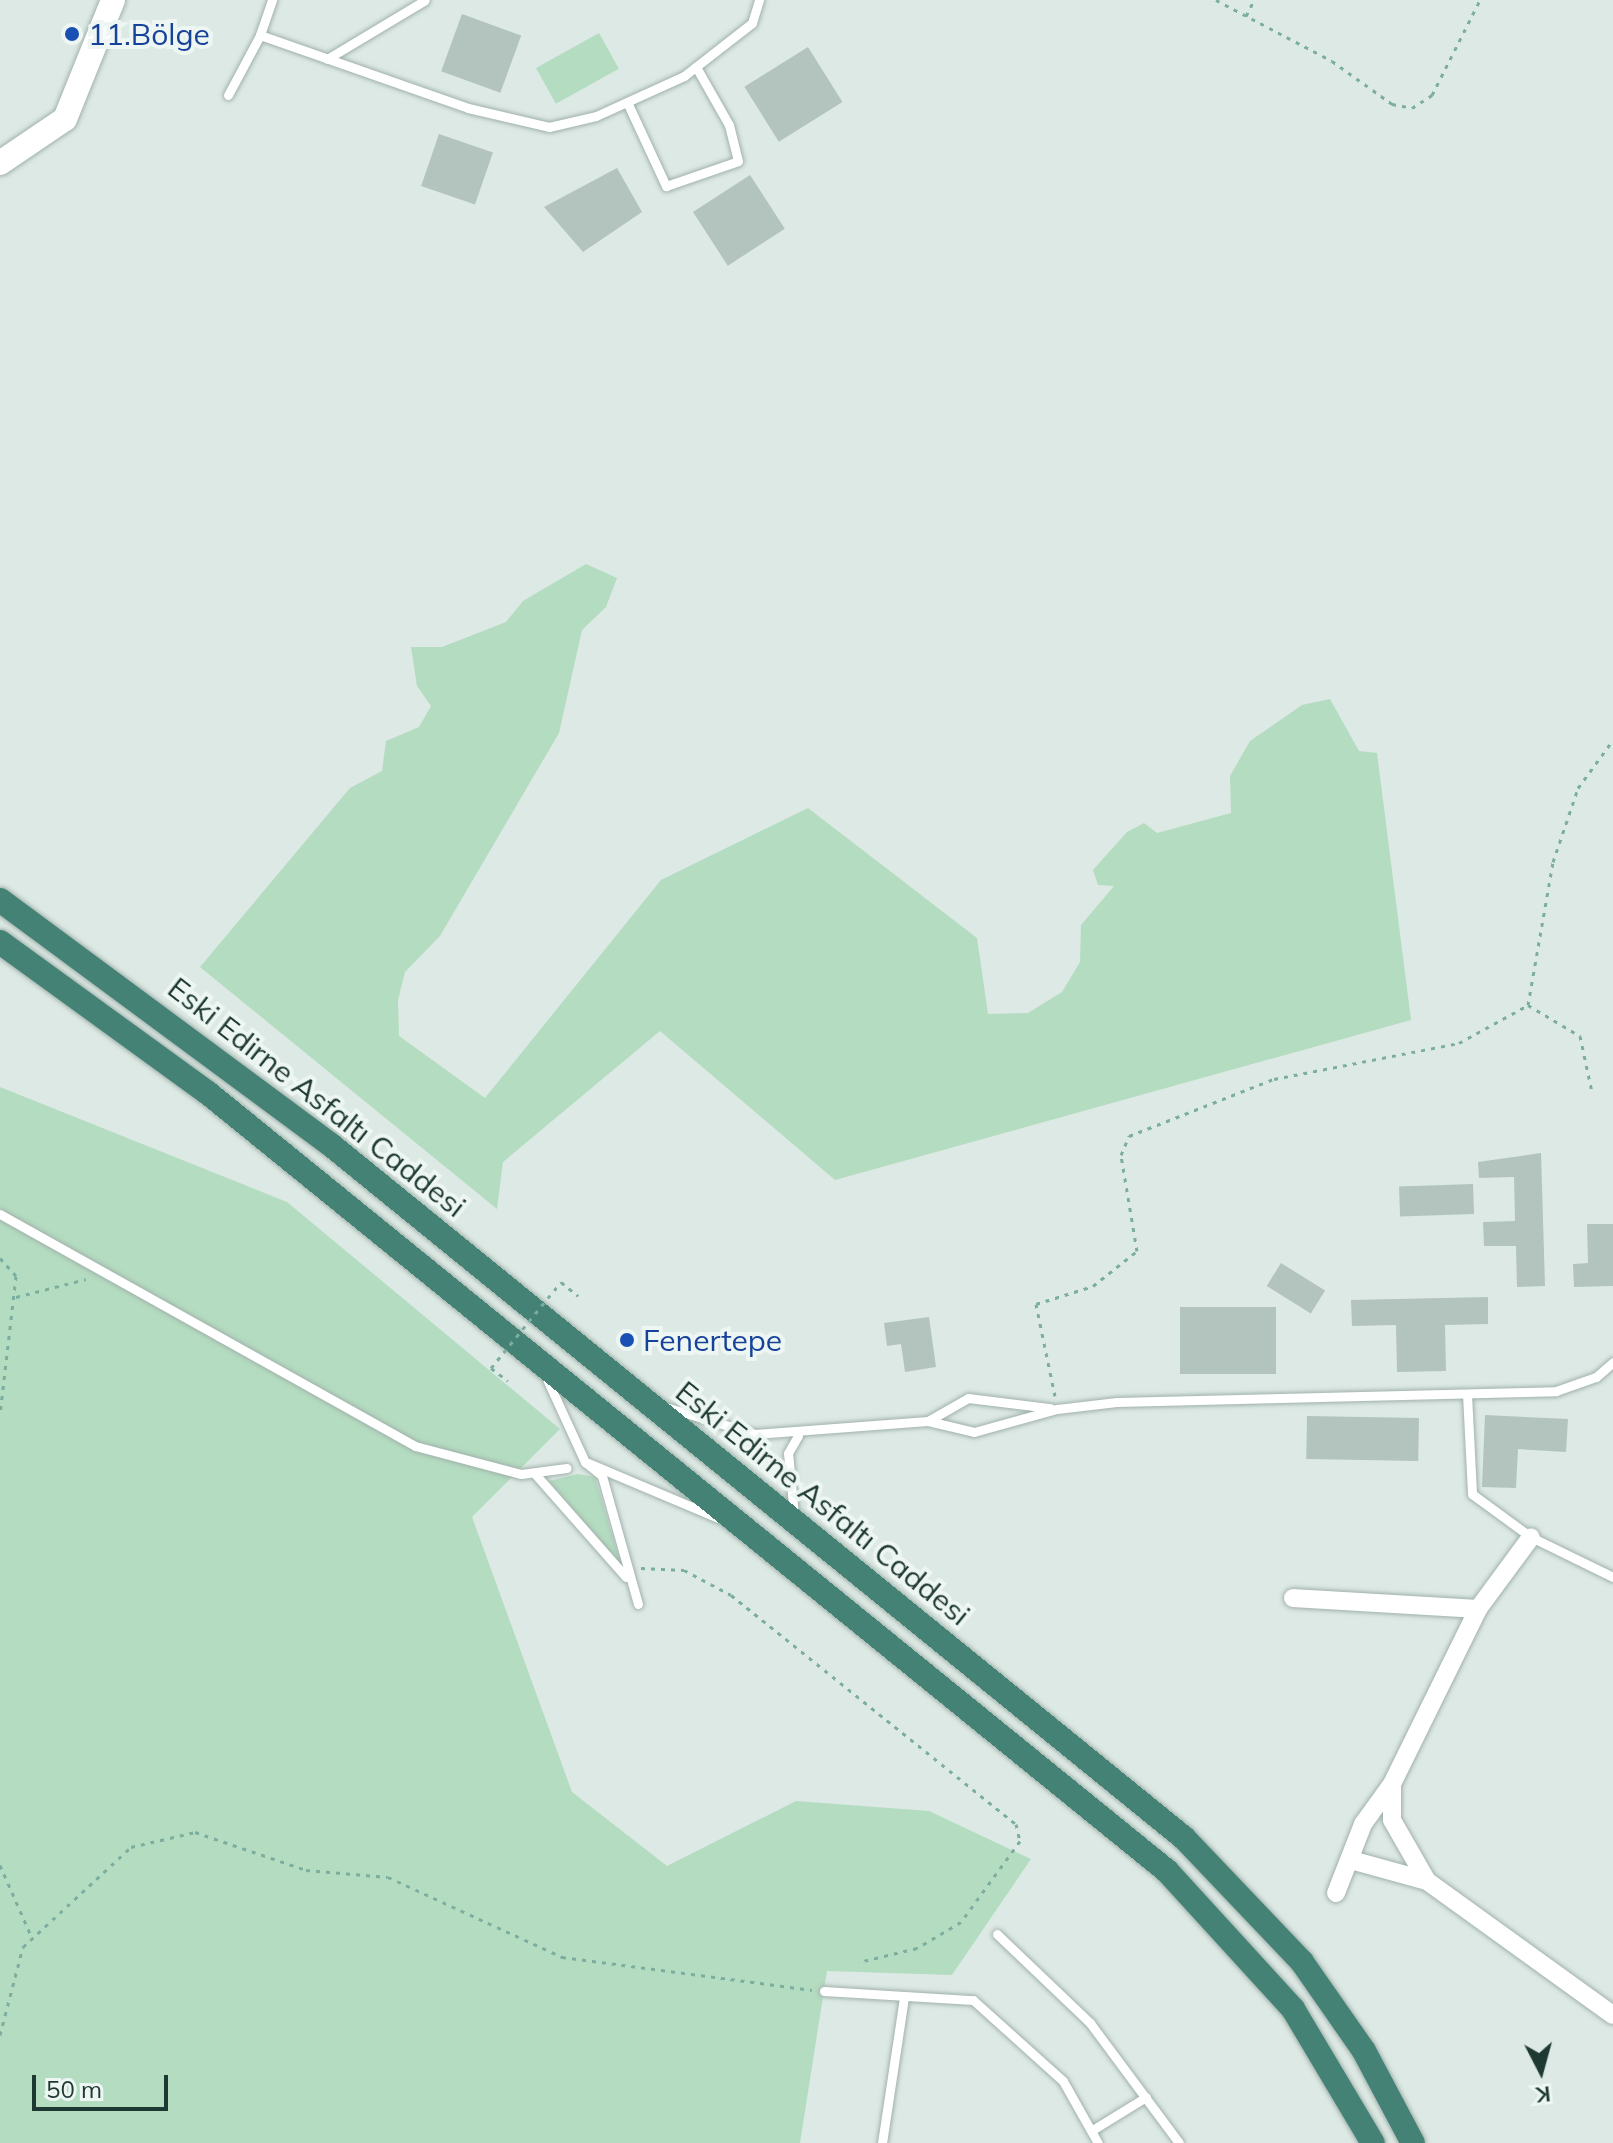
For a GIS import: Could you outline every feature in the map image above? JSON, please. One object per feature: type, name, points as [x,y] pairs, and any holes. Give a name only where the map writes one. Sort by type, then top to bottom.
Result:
[{"type":"highway","name":"Eski Edirne Asfaltı Caddesi","points":[[0,900],[206,1047],[1184,1838],[1259,1910],[1334,2006],[1413,2143]]},
{"type":"highway","points":[[0,942],[208,1093],[755,1536],[1208,1910],[1293,2009],[1370,2141]]},
{"type":"main road","points":[[0,163],[65,119],[113,0]]},
{"type":"street","points":[[1336,1893],[1363,1824],[1392,1784],[1478,1609],[1531,1537]]},
{"type":"street","points":[[1293,1598],[1478,1609]]},
{"type":"street","points":[[1392,1784],[1392,1820],[1427,1881]]},
{"type":"street","points":[[1351,1860],[1427,1881],[1613,2015]]},
{"type":"lane","points":[[228,95],[260,35],[272,0]]},
{"type":"lane","points":[[327,59],[425,0]]},
{"type":"lane","points":[[260,35],[327,59],[549,127],[627,102],[696,67],[752,23],[759,0]]},
{"type":"lane","points":[[627,102],[666,186],[738,161],[729,125],[696,67]]},
{"type":"lane","points":[[0,1214],[415,1446],[479,1467],[536,1475],[567,1468]]},
{"type":"lane","points":[[534,1357],[585,1462],[602,1476],[627,1574],[638,1604]]},
{"type":"lane","points":[[928,1421],[968,1398],[1057,1409],[1556,1391],[1596,1377],[1613,1362]]},
{"type":"lane","points":[[636,1393],[713,1425],[798,1436],[928,1421],[974,1432],[1057,1409]]},
{"type":"lane","points":[[1467,1394],[1469,1489],[1531,1537],[1613,1577]]},
{"type":"lane","points":[[796,1522],[787,1474],[798,1436]]},
{"type":"lane","points":[[585,1462],[755,1536]]},
{"type":"lane","points":[[536,1475],[627,1574]]},
{"type":"lane","points":[[997,1934],[1090,2023],[1179,2143]]},
{"type":"lane","points":[[824,1991],[973,2000],[1063,2081],[1094,2129],[1098,2143]]},
{"type":"lane","points":[[882,2143],[904,1997]]},
{"type":"lane","points":[[1094,2129],[1146,2097]]},
{"type":"path","points":[[1216,0],[1392,104],[1412,108],[1432,95],[1480,0]]},
{"type":"path","points":[[1246,16],[1254,0]]},
{"type":"path","points":[[1528,1005],[1553,862],[1578,788],[1613,740]]},
{"type":"path","points":[[1528,1005],[1580,1036],[1592,1092]]},
{"type":"path","points":[[1057,1409],[1036,1304],[1093,1286],[1137,1251],[1121,1155],[1129,1136],[1274,1079],[1459,1043],[1528,1005]]},
{"type":"path","points":[[0,1258],[16,1276],[16,1297],[0,1414]]},
{"type":"path","points":[[16,1297],[107,1273]]},
{"type":"path","points":[[508,1381],[491,1368],[561,1282],[578,1296]]},
{"type":"path","points":[[627,1574],[684,1570],[731,1595],[1016,1824],[1020,1841],[961,1922],[917,1948],[859,1962]]},
{"type":"path","points":[[0,2035],[23,1947],[131,1847],[195,1832],[306,1870],[388,1877],[562,1957],[824,1991]]},
{"type":"path","points":[[0,1865],[32,1938]]},
{"type":"green space","points":[[599,33],[619,69],[556,104],[536,68]]},
{"type":"green space","points":[[586,564],[617,578],[606,607],[582,630],[559,733],[440,936],[405,972],[398,1000],[399,1036],[485,1098],[661,880],[808,808],[977,938],[988,1014],[1028,1013],[1062,992],[1080,962],[1081,925],[1114,886],[1098,885],[1093,870],[1127,832],[1144,823],[1157,833],[1231,813],[1230,776],[1250,741],[1302,705],[1330,699],[1359,751],[1377,753],[1411,1020],[835,1180],[660,1031],[503,1162],[497,1209],[200,967],[350,788],[382,771],[386,741],[419,727],[431,706],[417,686],[411,647],[442,647],[506,622],[523,601]]},
{"type":"green space","points":[[0,1087],[287,1202],[560,1429],[472,1517],[572,1792],[667,1866],[796,1801],[929,1811],[1031,1859],[952,1975],[827,1971],[800,2143],[0,2143]]},
{"type":"green space","points":[[578,1474],[595,1477],[621,1565],[549,1481]]},
{"type":"building","points":[[462,14],[521,36],[500,93],[441,71]]},
{"type":"building","points":[[808,47],[842,102],[779,142],[744,87]]},
{"type":"building","points":[[439,134],[493,153],[475,205],[421,186]]},
{"type":"building","points":[[617,168],[642,212],[583,252],[544,207]]},
{"type":"building","points":[[750,175],[785,229],[728,266],[693,212]]},
{"type":"building","points":[[1541,1153],[1545,1286],[1517,1287],[1516,1246],[1484,1246],[1483,1222],[1515,1221],[1514,1177],[1479,1178],[1478,1162]]},
{"type":"building","points":[[1473,1184],[1474,1214],[1400,1217],[1399,1187]]},
{"type":"building","points":[[1587,1224],[1613,1224],[1613,1286],[1574,1287],[1573,1264],[1588,1263]]},
{"type":"building","points":[[1281,1263],[1325,1291],[1311,1313],[1267,1286]]},
{"type":"building","points":[[1488,1297],[1488,1324],[1445,1325],[1446,1371],[1397,1372],[1396,1325],[1352,1326],[1351,1300]]},
{"type":"building","points":[[1180,1307],[1276,1307],[1276,1374],[1180,1374]]},
{"type":"building","points":[[929,1317],[936,1367],[905,1372],[901,1344],[887,1346],[884,1323]]},
{"type":"building","points":[[1485,1415],[1568,1419],[1566,1452],[1518,1449],[1516,1488],[1482,1487]]},
{"type":"building","points":[[1307,1416],[1419,1418],[1418,1461],[1306,1459]]},
{"type":"place","name":"11.Bölge","points":[[72,34]]},
{"type":"place","name":"Fenertepe","points":[[627,1340]]}]
